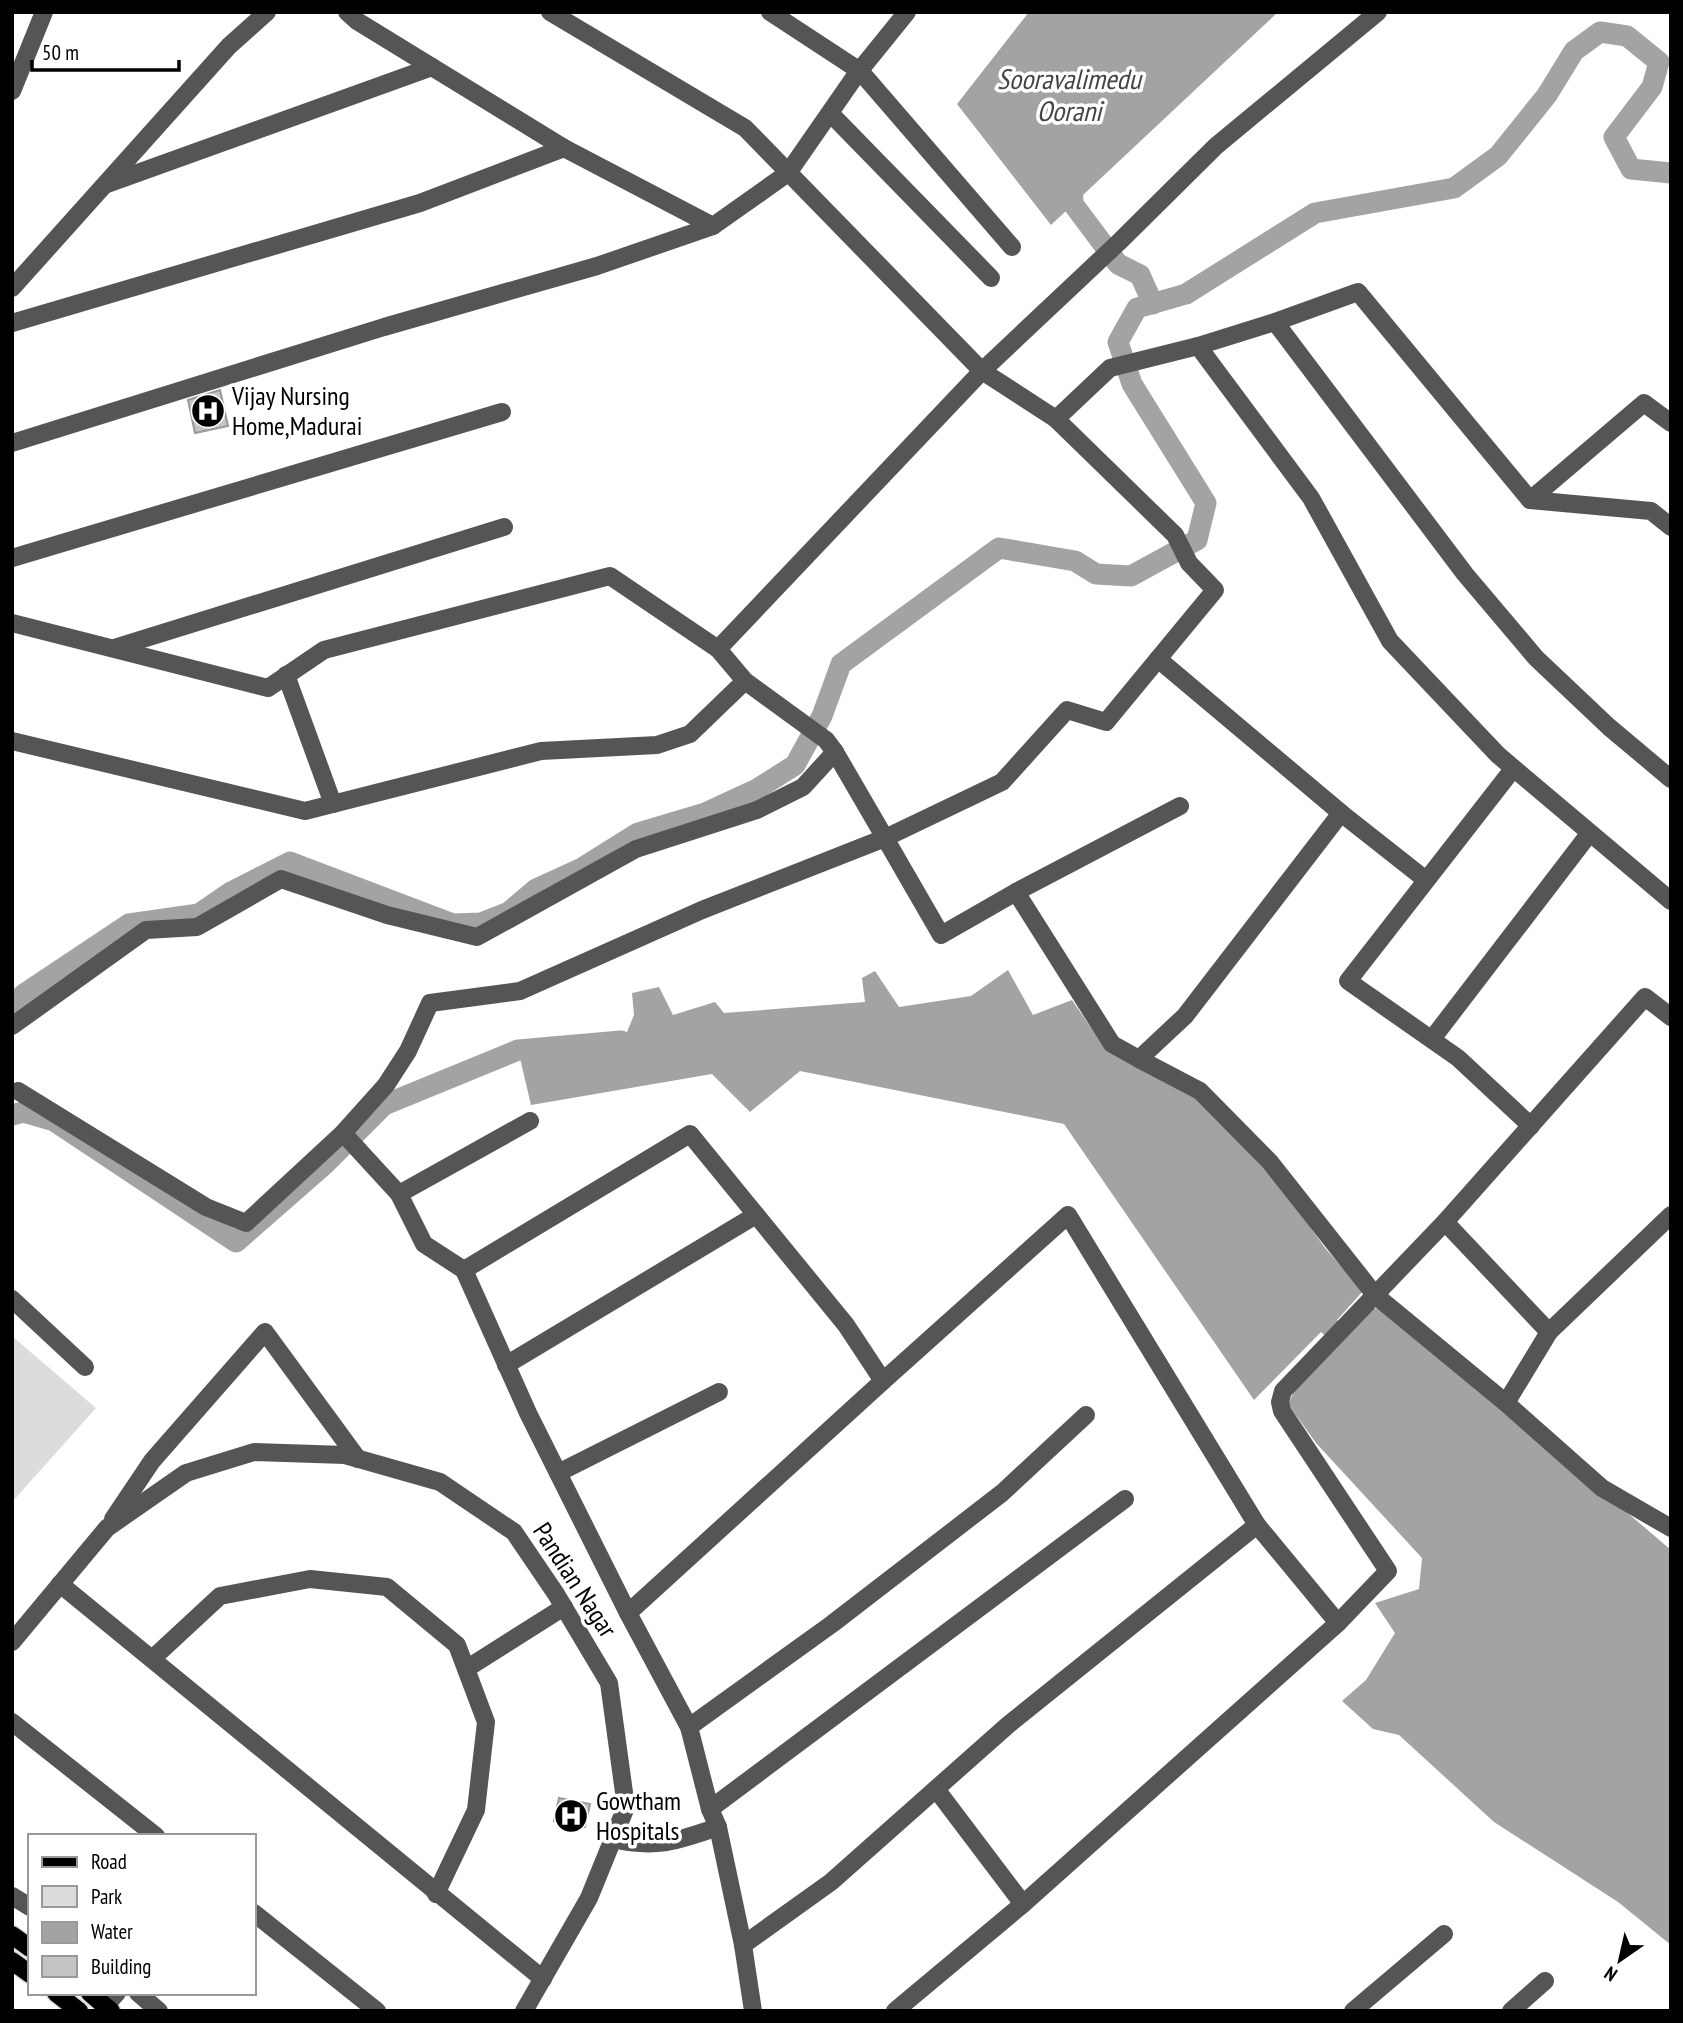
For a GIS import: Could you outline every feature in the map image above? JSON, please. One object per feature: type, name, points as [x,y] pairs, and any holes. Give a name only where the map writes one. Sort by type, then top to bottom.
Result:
[{"type":"main road","points":[[12,1961],[28,1973]]},
{"type":"main road","points":[[58,1995],[79,2011]]},
{"type":"main road","points":[[94,1995],[111,2003]]},
{"type":"street","points":[[12,91],[44,12]]},
{"type":"street","points":[[12,288],[229,46],[267,12]]},
{"type":"street","points":[[347,12],[357,21],[564,148],[713,226]]},
{"type":"street","points":[[18,1091],[206,1207],[246,1223],[348,1138],[408,1051],[430,1003],[520,991],[702,910],[885,838],[1002,782],[1067,710],[1106,722],[1215,590],[1189,563],[1175,536],[1056,419],[982,371],[745,128],[551,12]]},
{"type":"street","points":[[770,12],[860,71],[1012,247]]},
{"type":"street","points":[[12,443],[384,327],[597,266],[713,226],[788,173],[860,71],[907,12]]},
{"type":"street","points":[[718,649],[982,371],[1216,146],[1378,12]]},
{"type":"street","points":[[104,186],[432,67]]},
{"type":"street","points":[[830,113],[991,278]]},
{"type":"street","points":[[12,323],[421,203],[564,148]]},
{"type":"street","points":[[1056,419],[1110,368],[1198,346],[1358,292],[1530,500],[1651,512],[1671,527]]},
{"type":"street","points":[[1275,322],[1465,574],[1536,658],[1609,727],[1671,779]]},
{"type":"street","points":[[1198,346],[1311,498],[1390,640],[1497,755],[1671,901]]},
{"type":"street","points":[[1530,500],[1644,403],[1671,423]]},
{"type":"street","points":[[12,558],[502,412]]},
{"type":"street","points":[[114,648],[504,527]]},
{"type":"street","points":[[12,623],[268,688],[324,650],[610,576],[718,649],[745,681],[830,746],[941,935],[1016,891],[1180,806]]},
{"type":"street","points":[[1158,659],[1341,813],[1426,880]]},
{"type":"street","points":[[286,675],[333,804]]},
{"type":"street","points":[[12,741],[305,811],[541,751],[657,745],[690,734],[745,681]]},
{"type":"street","points":[[12,1026],[146,930],[197,928],[281,879],[387,915],[477,937],[636,849],[757,810],[803,787],[830,746]]},
{"type":"street","points":[[1513,769],[1348,981],[1458,1058],[1531,1126]]},
{"type":"street","points":[[1139,1059],[1185,1016],[1341,813]]},
{"type":"street","points":[[1432,1039],[1589,834]]},
{"type":"street","points":[[1016,891],[1112,1044],[1200,1091],[1270,1162],[1372,1298],[1506,1403],[1602,1488],[1671,1528]]},
{"type":"street","points":[[895,2011],[1023,1904],[1338,1623],[1388,1571],[1282,1411],[1280,1402],[1283,1391],[1445,1222],[1645,998],[1671,1017]]},
{"type":"street","points":[[399,1194],[530,1121]]},
{"type":"street","points":[[464,1270],[690,1134],[846,1325],[883,1381]]},
{"type":"street","points":[[348,1138],[399,1194],[424,1244],[464,1270],[558,1473],[689,1727],[710,1809],[718,1827],[743,1945],[752,2011]]},
{"type":"street","points":[[506,1365],[756,1215]]},
{"type":"street","points":[[628,1613],[1068,1215],[1257,1525],[1338,1623]]},
{"type":"street","points":[[1506,1403],[1549,1332],[1671,1215]]},
{"type":"street","points":[[1445,1222],[1549,1332]]},
{"type":"street","points":[[12,1299],[85,1367]]},
{"type":"street","points":[[107,1528],[152,1461],[265,1332],[358,1459]]},
{"type":"street","points":[[558,1473],[719,1392]]},
{"type":"street","points":[[689,1727],[832,1623],[1002,1493],[1086,1415]]},
{"type":"street","name":"Pandian Nagar","points":[[12,1642],[107,1528],[186,1473],[254,1452],[345,1455],[440,1482],[514,1532],[564,1607],[609,1683],[626,1807],[589,1898],[524,2011]]},
{"type":"street","points":[[710,1809],[1125,1499]]},
{"type":"street","points":[[743,1945],[831,1882],[1008,1725],[1257,1525]]},
{"type":"street","points":[[152,1659],[220,1596],[310,1579],[387,1587],[457,1645],[486,1722],[476,1810],[436,1894]]},
{"type":"street","points":[[60,1584],[543,1979]]},
{"type":"street","points":[[466,1669],[564,1607]]},
{"type":"street","points":[[12,1722],[153,1834]]},
{"type":"street","points":[[936,1789],[1023,1904]]},
{"type":"street","points":[[613,1839],[638,1845],[676,1841],[718,1827]]},
{"type":"street","points":[[12,1896],[28,1906]]},
{"type":"street","points":[[256,1915],[377,2011]]},
{"type":"street","points":[[1353,2011],[1444,1934]]},
{"type":"street","points":[[1511,2011],[1545,1981]]},
{"type":"street","points":[[140,1995],[159,2011]]},
{"type":"green space","points":[[12,1336],[96,1408],[12,1502]]},
{"type":"water","name":"Sooravalimedu Oorani","points":[[1029,12],[1278,12],[1051,225],[957,104]]},
{"type":"water","points":[[1008,970],[1033,1015],[1072,1000],[1107,1051],[1197,1094],[1271,1172],[1325,1248],[1363,1291],[1337,1320],[1348,1329],[1367,1310],[1386,1307],[1671,1550],[1671,1945],[1618,1902],[1494,1822],[1399,1735],[1373,1729],[1342,1701],[1366,1680],[1395,1633],[1375,1603],[1419,1589],[1422,1558],[1316,1443],[1288,1404],[1298,1384],[1333,1343],[1321,1332],[1254,1400],[1064,1124],[800,1071],[750,1112],[712,1074],[531,1105],[518,1050],[591,1044],[627,1032],[634,1015],[632,993],[659,987],[673,1015],[715,1002],[724,1013],[865,1002],[862,978],[875,971],[899,1007],[971,996]]},
{"type":"building","points":[[220,390],[228,426],[195,433],[188,400]]},
{"type":"building","points":[[559,1798],[590,1804],[585,1827],[554,1821]]},
{"type":"waterway","points":[[12,1005],[24,994],[129,924],[199,914],[231,892],[290,862],[453,924],[481,923],[509,912],[536,889],[582,868],[638,833],[705,813],[757,789],[795,765],[822,716],[841,664],[999,548],[1075,561],[1096,574],[1131,576],[1197,540],[1206,503],[1132,384],[1118,342],[1137,308],[1186,294],[1315,213],[1454,188],[1498,156],[1547,95],[1574,51],[1600,32],[1627,36],[1659,62],[1652,87],[1614,137],[1631,169],[1671,173]]},
{"type":"waterway","points":[[1072,176],[1073,204],[1118,264],[1140,275],[1153,304]]},
{"type":"waterway","points":[[12,1115],[23,1112],[54,1121],[236,1242],[325,1164],[384,1105],[518,1050],[621,1041]]},
{"type":"place","name":"Vijay Nursing Home,Madurai","points":[[208,411]]},
{"type":"place","name":"Gowtham Hospitals","points":[[571,1816]]}]
